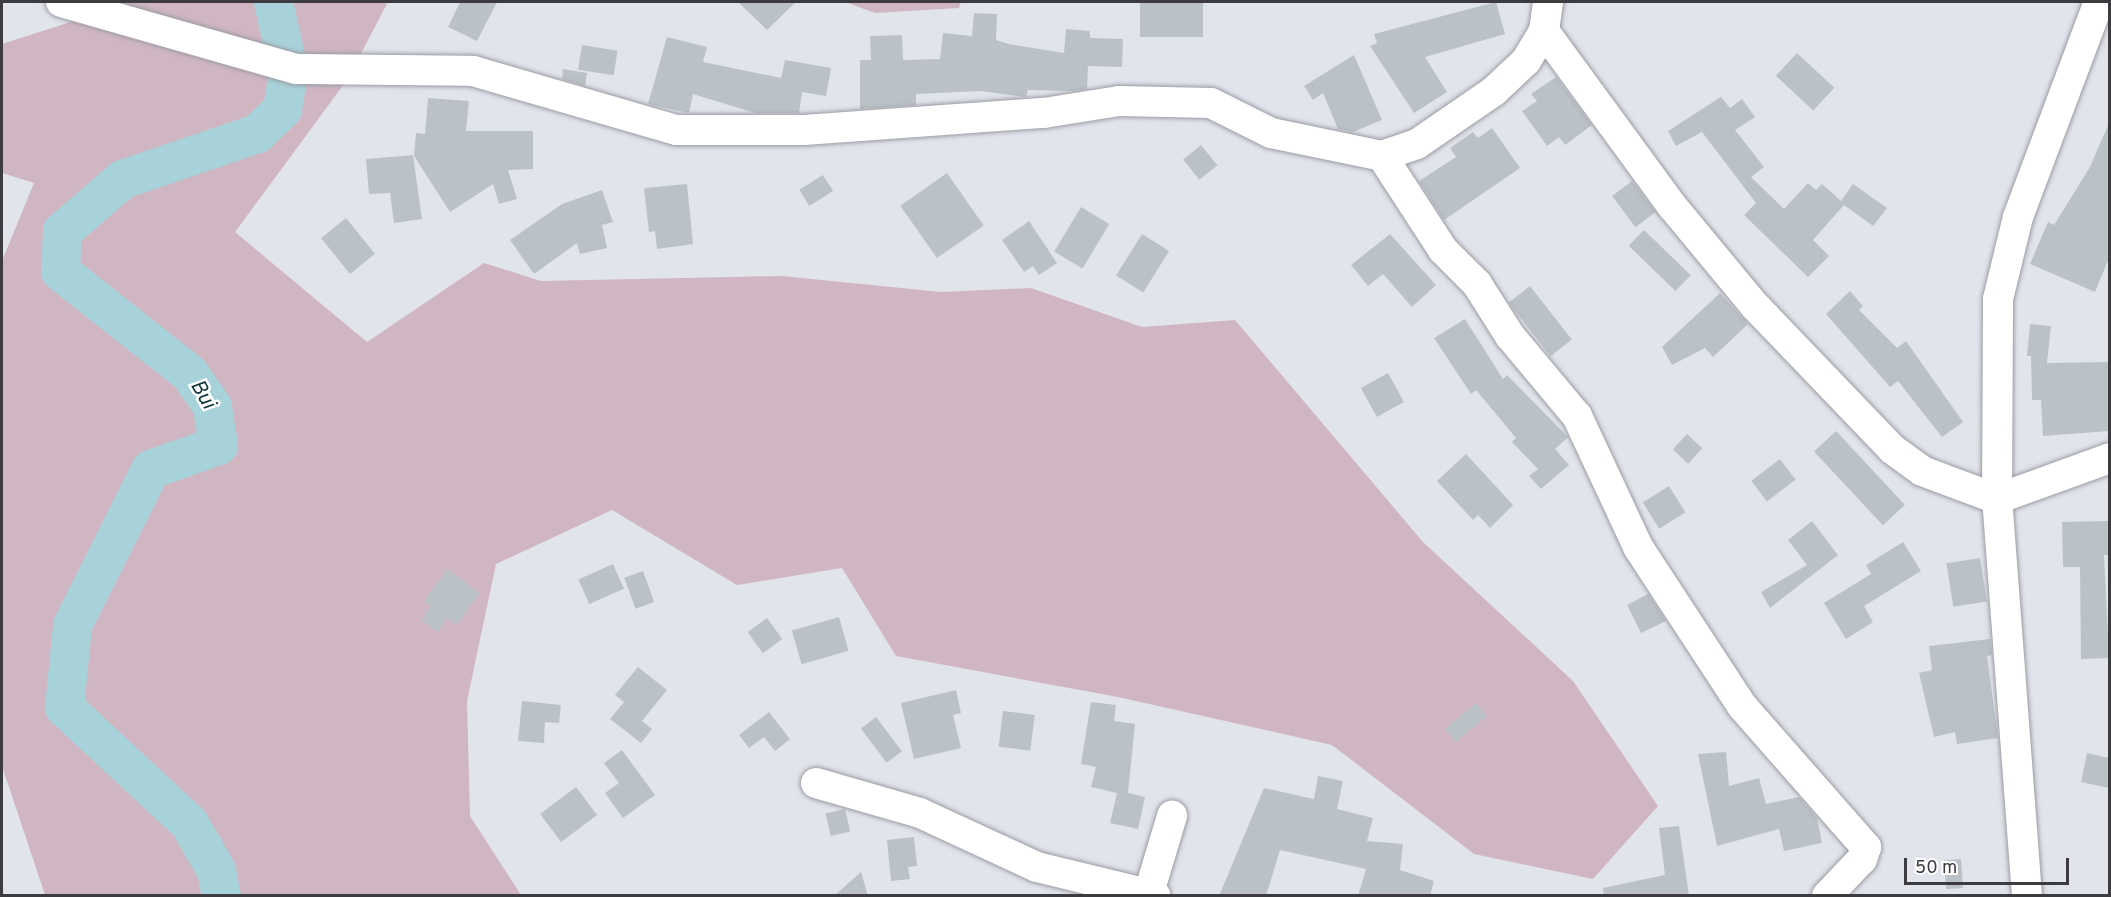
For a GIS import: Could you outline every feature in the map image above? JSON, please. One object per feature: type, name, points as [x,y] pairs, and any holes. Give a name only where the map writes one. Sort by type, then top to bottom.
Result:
[{"type":"street","points":[[61,2],[296,69],[473,71],[676,130],[731,133],[1044,113],[1119,101],[1211,103],[1271,133],[1382,156],[1418,144],[1494,91],[1526,61],[1544,31],[1548,2]]},
{"type":"street","points":[[2027,896],[1997,499],[1998,299],[2018,217],[2099,2]]},
{"type":"street","points":[[1544,31],[1673,207],[1823,383],[1923,471],[1997,499],[2109,458]]},
{"type":"street","points":[[1382,156],[1443,250],[1477,284],[1510,336],[1577,416],[1638,547],[1742,706],[1866,847],[1862,859],[1827,896]]},
{"type":"street","points":[[816,783],[921,813],[1037,867],[1151,895],[1172,816]]},
{"type":"shaded area","points":[[133,2],[388,2],[347,80],[235,232],[367,342],[484,263],[541,281],[782,276],[941,292],[1031,288],[1142,327],[1235,320],[1423,542],[1573,681],[1658,806],[1593,879],[1474,854],[1332,745],[1118,697],[896,656],[842,568],[737,585],[612,510],[496,564],[467,701],[470,816],[521,895],[45,895],[2,766],[2,261],[34,183],[2,173],[2,44]]},
{"type":"shaded area","points":[[845,2],[961,2],[959,8],[875,13]]},
{"type":"building","points":[[460,2],[497,2],[477,41],[448,27]]},
{"type":"building","points":[[738,2],[796,2],[767,30]]},
{"type":"building","points":[[1496,2],[1505,34],[1425,57],[1447,92],[1414,113],[1370,46],[1377,43],[1374,34]]},
{"type":"building","points":[[1140,3],[1203,3],[1203,37],[1140,37]]},
{"type":"building","points":[[974,13],[997,14],[996,40],[1009,44],[1064,53],[1066,29],[1090,31],[1090,38],[1123,39],[1122,67],[1088,66],[1087,89],[1028,90],[1026,97],[980,91],[916,94],[916,105],[860,109],[860,60],[871,60],[870,36],[902,35],[903,60],[940,59],[943,33],[972,36]]},
{"type":"building","points":[[667,37],[707,47],[703,62],[781,78],[785,60],[831,68],[826,96],[802,92],[799,113],[755,113],[693,94],[689,113],[648,104]]},
{"type":"building","points":[[582,45],[618,51],[614,75],[578,70]]},
{"type":"building","points":[[1797,53],[1834,88],[1813,110],[1776,76]]},
{"type":"building","points":[[1354,55],[1382,120],[1353,132],[1338,129],[1323,93],[1313,100],[1304,86]]},
{"type":"building","points":[[563,69],[587,73],[585,86],[562,79]]},
{"type":"building","points":[[1556,77],[1592,125],[1565,145],[1559,137],[1547,146],[1522,111],[1537,101],[1531,94]]},
{"type":"building","points":[[1721,97],[1730,108],[1742,99],[1755,117],[1735,130],[1764,167],[1751,177],[1784,209],[1808,183],[1816,190],[1822,184],[1841,201],[1853,184],[1887,208],[1873,226],[1844,205],[1813,240],[1829,256],[1808,277],[1744,215],[1756,203],[1702,132],[1676,146],[1668,131]]},
{"type":"building","points":[[428,98],[469,101],[466,131],[533,131],[533,169],[508,170],[517,199],[499,204],[493,184],[450,212],[414,156],[416,133],[425,134]]},
{"type":"building","points":[[2109,123],[2109,258],[2095,292],[2030,264],[2048,222],[2054,225],[2090,167]]},
{"type":"building","points":[[1492,128],[1520,168],[1444,220],[1419,181],[1456,157],[1450,148],[1473,132],[1478,138]]},
{"type":"building","points":[[1201,145],[1217,165],[1199,180],[1183,159]]},
{"type":"building","points":[[413,155],[422,219],[394,223],[390,193],[369,194],[366,159]]},
{"type":"building","points":[[947,173],[984,225],[937,258],[900,206]]},
{"type":"building","points":[[823,175],[833,191],[809,206],[799,190]]},
{"type":"building","points":[[1632,181],[1655,212],[1636,227],[1612,196]]},
{"type":"building","points":[[687,184],[693,244],[657,249],[655,231],[649,232],[644,188]]},
{"type":"building","points":[[602,190],[613,222],[602,225],[607,248],[580,254],[577,243],[534,274],[510,240],[562,204]]},
{"type":"building","points":[[1081,207],[1109,224],[1083,269],[1054,252]]},
{"type":"building","points":[[346,218],[375,254],[350,274],[321,238]]},
{"type":"building","points":[[1029,221],[1057,263],[1039,275],[1033,266],[1024,272],[1002,240]]},
{"type":"building","points":[[1644,230],[1691,275],[1675,291],[1629,246]]},
{"type":"building","points":[[1142,234],[1169,251],[1143,293],[1116,276]]},
{"type":"building","points":[[1390,234],[1436,285],[1412,307],[1383,274],[1368,286],[1351,265]]},
{"type":"building","points":[[1530,286],[1572,340],[1551,356],[1509,303]]},
{"type":"building","points":[[1850,291],[1863,306],[1859,310],[1897,348],[1906,341],[1963,422],[1942,437],[1898,381],[1890,387],[1826,314]]},
{"type":"building","points":[[1720,293],[1748,324],[1713,357],[1705,348],[1672,365],[1662,347]]},
{"type":"building","points":[[1465,319],[1503,379],[1507,375],[1568,437],[1555,449],[1569,465],[1541,489],[1529,476],[1538,469],[1512,442],[1516,438],[1476,390],[1471,394],[1434,338]]},
{"type":"building","points":[[2030,324],[2051,326],[2047,363],[2109,362],[2109,431],[2043,436],[2041,400],[2032,400],[2031,356],[2027,356]]},
{"type":"building","points":[[1388,373],[1404,402],[1377,417],[1361,388]]},
{"type":"building","points":[[1836,431],[1905,505],[1883,525],[1814,451]]},
{"type":"building","points":[[1687,434],[1702,448],[1688,464],[1673,449]]},
{"type":"building","points":[[1466,454],[1513,505],[1490,528],[1478,515],[1473,520],[1437,481]]},
{"type":"building","points":[[1780,459],[1796,480],[1767,501],[1751,481]]},
{"type":"building","points":[[1669,486],[1685,512],[1659,529],[1643,502]]},
{"type":"building","points":[[1812,521],[1838,555],[1770,608],[1761,592],[1807,565],[1788,540]]},
{"type":"building","points":[[2109,521],[2109,555],[2104,555],[2109,658],[2081,659],[2080,567],[2063,567],[2062,522]]},
{"type":"building","points":[[1903,542],[1921,571],[1864,606],[1873,622],[1846,639],[1824,603],[1871,574],[1866,565]]},
{"type":"building","points":[[1980,558],[1987,601],[1953,607],[1946,563]]},
{"type":"building","points":[[613,564],[624,589],[589,604],[578,579]]},
{"type":"building","points":[[447,569],[480,593],[457,625],[447,618],[438,632],[421,620],[431,606],[424,601]]},
{"type":"building","points":[[643,571],[654,602],[635,609],[624,578]]},
{"type":"building","points":[[1648,594],[1666,621],[1641,633],[1627,605]]},
{"type":"building","points":[[839,617],[849,651],[802,664],[792,631]]},
{"type":"building","points":[[767,618],[782,639],[763,653],[748,632]]},
{"type":"building","points":[[1990,639],[1992,655],[1987,656],[1998,738],[1957,744],[1955,732],[1934,737],[1919,673],[1932,670],[1929,646]]},
{"type":"building","points":[[638,667],[667,690],[642,721],[652,729],[641,743],[610,719],[624,702],[615,695]]},
{"type":"building","points":[[956,690],[961,713],[953,715],[961,748],[914,759],[901,703]]},
{"type":"building","points":[[522,701],[561,705],[559,723],[545,722],[544,743],[518,741]]},
{"type":"building","points":[[1091,702],[1116,705],[1114,721],[1135,724],[1128,793],[1145,797],[1138,829],[1110,823],[1117,793],[1091,787],[1096,767],[1081,764]]},
{"type":"building","points":[[1476,703],[1487,716],[1456,742],[1445,729]]},
{"type":"building","points":[[1003,711],[1035,715],[1030,751],[999,747]]},
{"type":"building","points":[[769,712],[790,739],[775,751],[764,737],[749,748],[739,735]]},
{"type":"building","points":[[876,717],[902,751],[887,763],[861,728]]},
{"type":"building","points":[[622,750],[655,795],[623,818],[605,793],[619,783],[604,763]]},
{"type":"building","points":[[1726,752],[1729,786],[1759,778],[1766,804],[1799,797],[1817,818],[1822,843],[1784,851],[1779,829],[1717,846],[1698,754]]},
{"type":"building","points":[[2087,753],[2109,758],[2109,788],[2081,782]]},
{"type":"building","points":[[1318,776],[1343,781],[1337,809],[1373,818],[1367,841],[1403,844],[1400,870],[1434,881],[1430,896],[1358,896],[1366,869],[1280,850],[1266,896],[1219,896],[1264,788],[1314,799]]},
{"type":"building","points":[[576,787],[597,815],[561,842],[540,814]]},
{"type":"building","points":[[845,809],[850,831],[831,836],[826,813]]},
{"type":"building","points":[[1679,826],[1689,896],[1604,896],[1603,888],[1665,875],[1659,828]]},
{"type":"building","points":[[914,837],[917,866],[908,867],[910,879],[891,881],[887,840]]},
{"type":"building","points":[[1961,859],[1963,888],[1946,889],[1944,860]]},
{"type":"building","points":[[861,872],[868,896],[834,896]]},
{"type":"waterway","name":"Bui","points":[[221,896],[216,870],[189,823],[64,707],[72,625],[150,469],[218,445],[212,406],[189,373],[60,271],[62,231],[122,179],[257,133],[282,109],[288,70],[273,2]]}]
